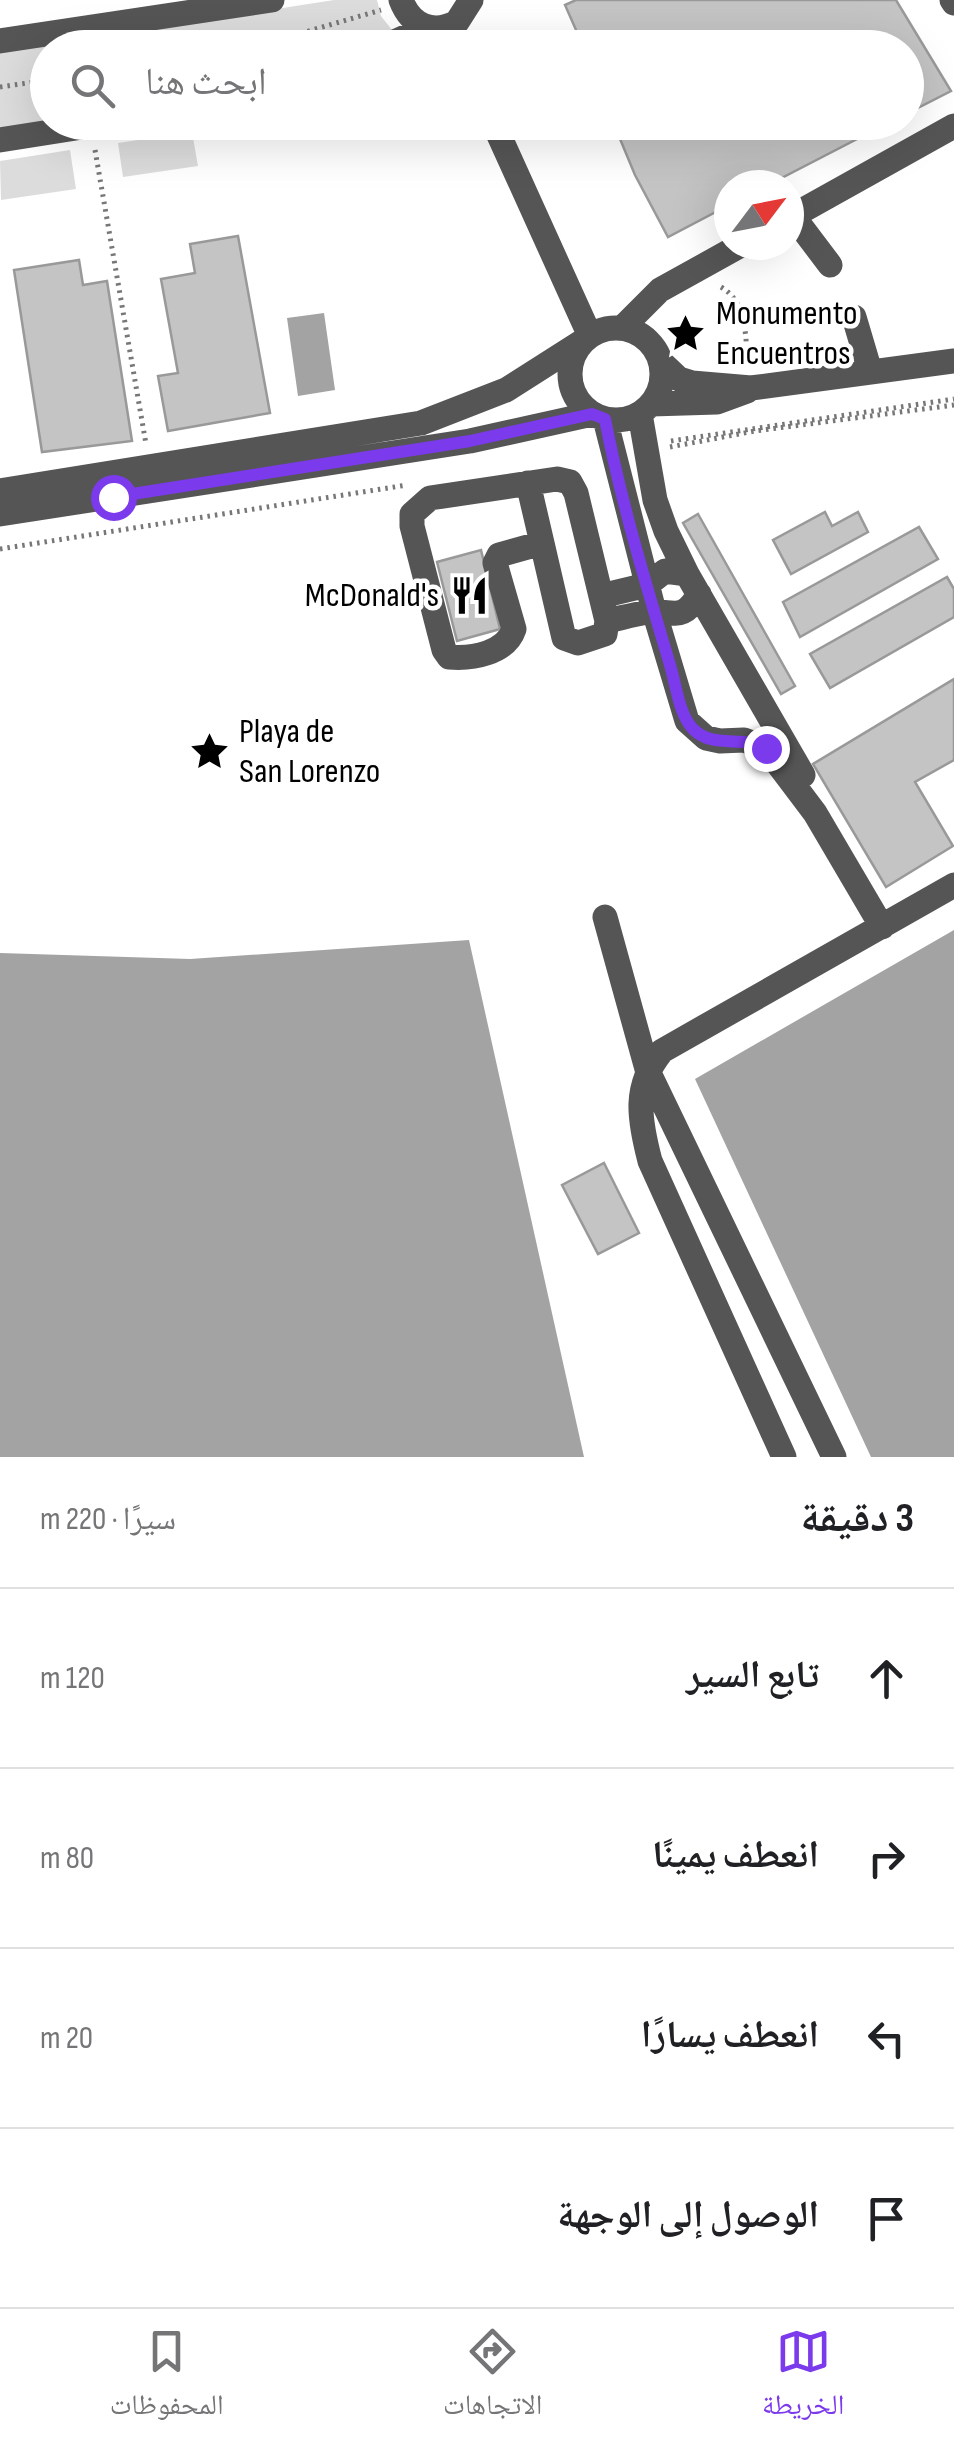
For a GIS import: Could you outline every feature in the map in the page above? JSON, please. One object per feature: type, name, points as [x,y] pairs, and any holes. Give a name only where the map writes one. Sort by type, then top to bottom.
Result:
[{"type":"street","points":[[73,30],[272,0]]},
{"type":"street","points":[[402,2],[416,22],[435,30]]},
{"type":"street","points":[[449,30],[474,2]]},
{"type":"street","points":[[0,41],[30,36]]},
{"type":"street","points":[[804,210],[954,126]]},
{"type":"street","points":[[0,140],[30,136]]},
{"type":"street","points":[[500,140],[586,338]]},
{"type":"street","points":[[804,233],[830,265]]},
{"type":"street","points":[[622,328],[660,290],[714,260]]},
{"type":"street","points":[[854,316],[870,371]]},
{"type":"street","points":[[0,491],[421,423],[506,390],[586,338],[611,328],[622,328],[646,339],[660,361],[692,384],[751,388],[954,360]]},
{"type":"street","points":[[586,338],[575,352],[570,379],[581,405],[598,416],[687,720],[706,738],[720,742],[744,740],[766,748],[816,813],[882,927]]},
{"type":"street","points":[[660,361],[662,376],[646,409],[655,500],[693,584],[799,767],[816,813]]},
{"type":"street","points":[[0,514],[470,441],[598,416],[629,419],[646,409],[730,400],[751,388]]},
{"type":"street","points":[[528,482],[564,638],[578,643],[600,638],[608,629],[576,493],[570,482],[528,482],[430,498],[412,514],[412,526],[449,657],[466,657],[504,647],[511,639],[514,628],[495,562],[499,555],[542,544]]},
{"type":"street","points":[[604,608],[665,572],[693,584]]},
{"type":"street","points":[[604,608],[654,611],[667,616],[681,614],[692,606],[693,584]]},
{"type":"street","points":[[784,1457],[650,1161],[642,1130],[642,1090],[647,1069],[662,1050],[954,885]]},
{"type":"street","points":[[605,916],[647,1069],[834,1457]]},
{"type":"path","points":[[309,30],[402,2]]},
{"type":"path","points":[[0,87],[30,83]]},
{"type":"path","points":[[105,140],[147,452]]},
{"type":"path","points":[[716,286],[726,288],[742,311],[755,431]]},
{"type":"shaded area","points":[[334,0],[377,0],[381,16],[392,30],[141,30]]},
{"type":"shaded area","points":[[30,47],[30,124],[0,128],[0,52]]},
{"type":"shaded area","points":[[193,140],[198,166],[123,177],[118,143]]},
{"type":"shaded area","points":[[70,150],[76,189],[1,200],[0,161]]},
{"type":"shaded area","points":[[324,313],[335,390],[298,396],[287,318]]},
{"type":"shaded area","points":[[954,930],[954,1457],[871,1457],[695,1079]]},
{"type":"shaded area","points":[[469,940],[584,1457],[0,1457],[0,953],[190,959]]},
{"type":"building","points":[[576,0],[896,0],[914,30],[576,30],[565,5]]},
{"type":"building","points":[[924,46],[951,91],[924,105]]},
{"type":"building","points":[[620,140],[855,140],[797,170],[714,170],[714,213],[668,237]]},
{"type":"building","points":[[238,236],[270,413],[168,431],[158,376],[178,373],[161,279],[195,273],[190,244]]},
{"type":"building","points":[[79,260],[83,285],[107,281],[132,441],[42,452],[14,270]]},
{"type":"building","points":[[825,512],[832,526],[858,512],[868,532],[791,574],[773,540]]},
{"type":"building","points":[[698,514],[795,686],[781,694],[683,523]]},
{"type":"building","points":[[919,527],[938,559],[800,637],[783,602]]},
{"type":"building","name":"McDonald's","points":[[481,550],[500,629],[457,641],[437,562]]},
{"type":"building","points":[[947,577],[954,589],[954,617],[830,688],[810,654]]},
{"type":"building","points":[[954,679],[954,760],[915,782],[953,846],[886,887],[813,764]]},
{"type":"building","points":[[604,1163],[639,1233],[598,1254],[562,1185]]},
{"type":"place","name":"Monumento Encuentros","points":[[686,333]]},
{"type":"place","name":"McDonald's","points":[[469,595]]},
{"type":"place","name":"Playa de San Lorenzo","points":[[209,751]]},
{"type":"route","points":[[113,497],[511,434],[592,414],[605,419],[654,611],[687,720],[706,738],[720,742],[744,740],[766,748]]}]
